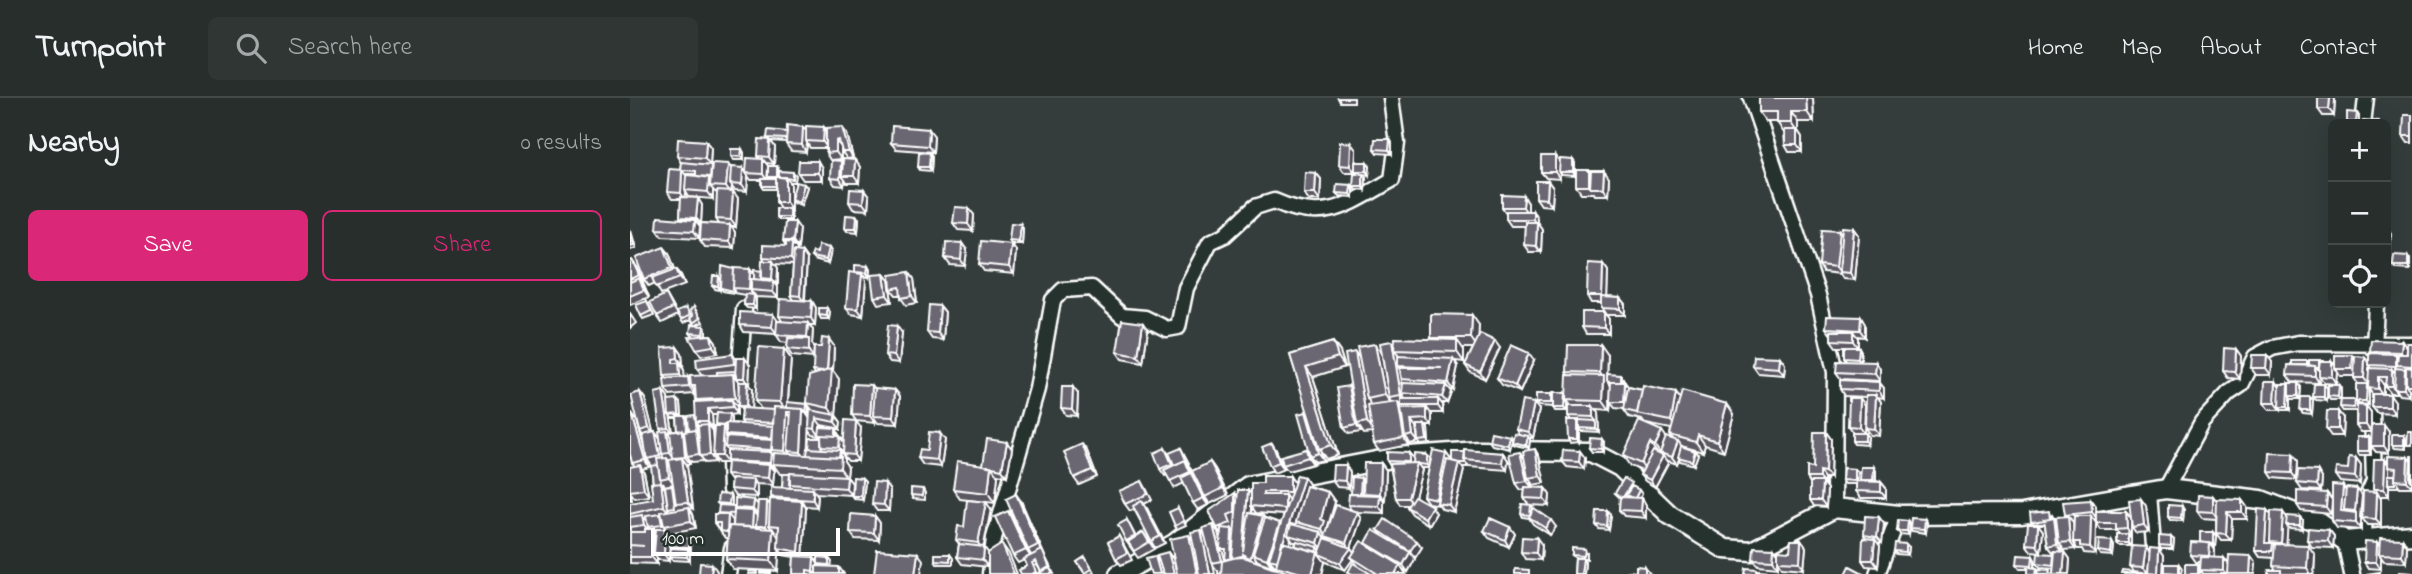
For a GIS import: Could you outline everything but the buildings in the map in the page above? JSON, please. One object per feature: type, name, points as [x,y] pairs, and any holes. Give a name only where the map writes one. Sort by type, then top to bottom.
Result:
[{"type":"street","points":[[990,574],[994,538],[1037,389],[1053,300],[1063,290],[1092,288],[1122,316],[1145,318],[1167,329],[1178,327],[1186,288],[1210,242],[1225,235],[1255,207],[1274,201],[1311,212],[1339,210],[1392,180],[1397,143],[1391,98]]},
{"type":"street","points":[[1751,98],[1818,295],[1835,372],[1834,508]]},
{"type":"street","points":[[2364,119],[2366,98]]},
{"type":"street","points":[[2364,537],[2365,501],[2375,481],[2371,376],[2376,308]]},
{"type":"street","points":[[728,574],[738,511],[730,490],[729,434],[742,401],[739,381],[744,309]]},
{"type":"street","points":[[2150,574],[2158,491],[2202,422],[2229,393],[2241,385],[2255,357],[2272,348],[2298,342],[2412,344]]},
{"type":"street","points":[[1119,574],[1174,544],[1248,486],[1397,457],[1492,451],[1591,452],[1620,467],[1670,515],[1699,536],[1725,549],[1752,551],[1834,508],[1899,515],[2022,514],[2158,491],[2261,500],[2320,523],[2345,541],[2352,574]]},
{"type":"street","points":[[1877,574],[1899,515]]},
{"type":"street","points":[[2345,541],[2364,537],[2412,535]]}]
